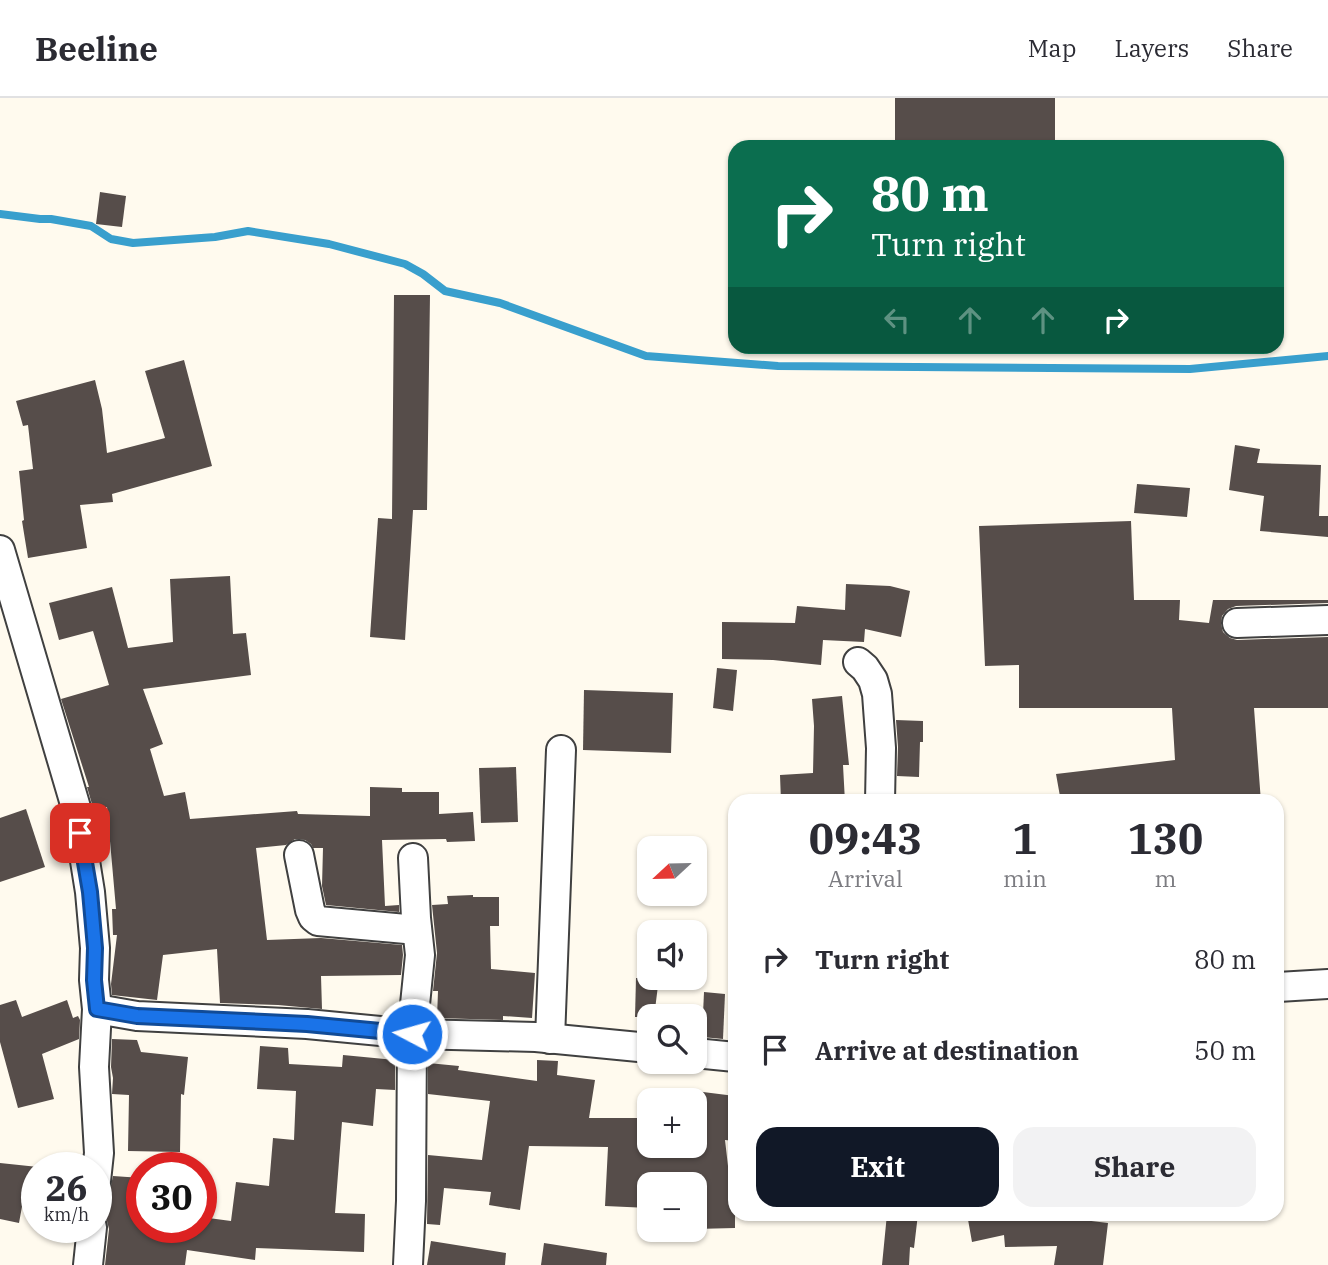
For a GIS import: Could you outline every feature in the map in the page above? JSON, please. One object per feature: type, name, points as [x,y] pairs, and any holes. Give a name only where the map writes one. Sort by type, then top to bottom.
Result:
[{"type":"street","points":[[0,550],[77,811],[90,892],[95,948],[97,1009],[94,1067],[99,1152]]},
{"type":"street","points":[[1237,623],[1328,620]]},
{"type":"street","points":[[858,662],[873,680],[877,694],[881,748],[880,794]]},
{"type":"street","points":[[550,1039],[561,750]]},
{"type":"street","points":[[299,855],[310,910],[318,921],[417,930]]},
{"type":"street","points":[[408,1265],[412,1034],[420,955],[413,858]]},
{"type":"street","points":[[1284,988],[1328,984]]},
{"type":"street","points":[[97,1009],[137,1016],[307,1024],[412,1034],[550,1039],[637,1047]]},
{"type":"street","points":[[707,1054],[728,1056]]},
{"type":"street","points":[[88,1265],[90,1243]]},
{"type":"building","points":[[895,98],[1055,98],[1055,140],[895,140]]},
{"type":"building","points":[[100,192],[126,196],[122,227],[96,224]]},
{"type":"building","points":[[394,295],[430,295],[427,510],[413,510],[405,640],[370,637],[378,518],[392,519]]},
{"type":"building","points":[[184,360],[212,466],[112,494],[113,502],[80,505],[87,548],[28,558],[22,521],[19,471],[33,469],[28,425],[23,426],[16,401],[95,380],[102,409],[107,453],[165,438],[145,371]]},
{"type":"building","points":[[1235,445],[1260,449],[1257,463],[1321,465],[1319,516],[1328,516],[1328,537],[1260,531],[1264,496],[1229,490]]},
{"type":"building","points":[[1137,484],[1190,488],[1187,517],[1134,513]]},
{"type":"building","points":[[1131,521],[1134,600],[1180,600],[1179,620],[1209,623],[1213,600],[1328,600],[1328,603],[1236,606],[1228,609],[1222,616],[1221,624],[1223,632],[1237,640],[1328,637],[1328,708],[1254,708],[1260,794],[1060,794],[1056,774],[1175,760],[1172,708],[1019,708],[1019,665],[985,666],[979,526]]},
{"type":"building","points":[[230,576],[233,634],[246,633],[251,675],[143,689],[163,744],[150,749],[164,796],[185,792],[190,819],[297,811],[298,814],[370,816],[370,787],[402,788],[402,792],[439,792],[439,814],[473,812],[475,841],[382,840],[385,906],[399,905],[399,912],[326,905],[322,886],[323,848],[313,848],[305,840],[295,839],[286,845],[256,848],[267,940],[321,938],[402,945],[401,975],[321,976],[322,1009],[220,1003],[217,949],[163,955],[157,1000],[112,995],[117,935],[113,935],[112,909],[116,909],[107,807],[94,811],[61,699],[109,685],[93,631],[59,640],[49,603],[112,587],[128,648],[173,642],[170,579]]},
{"type":"building","points":[[846,584],[890,586],[910,591],[901,637],[865,629],[864,642],[823,640],[821,665],[722,659],[722,622],[795,623],[797,606],[845,610]]},
{"type":"building","points":[[717,668],[737,670],[733,711],[713,708]]},
{"type":"building","points":[[584,690],[673,693],[671,753],[583,750]]},
{"type":"building","points":[[842,696],[849,765],[843,765],[845,794],[781,794],[780,775],[813,773],[812,699]]},
{"type":"building","points":[[896,720],[923,721],[919,777],[897,776]]},
{"type":"building","points":[[516,767],[518,822],[481,823],[479,768]]},
{"type":"building","points":[[26,809],[45,867],[0,882],[0,818]]},
{"type":"building","points":[[447,896],[499,897],[499,926],[490,926],[491,969],[535,973],[532,1018],[437,1018],[438,991],[433,991],[437,953],[432,905],[448,904]]},
{"type":"building","points":[[637,978],[637,990],[657,990],[656,1004],[637,1004],[635,1017]]},
{"type":"building","points":[[704,992],[725,994],[723,1039],[707,1037],[707,1004],[703,1004]]},
{"type":"building","points":[[16,1000],[22,1017],[67,1000],[73,1018],[78,1016],[80,1020],[79,1039],[42,1054],[54,1099],[18,1108],[0,1042],[0,1005]]},
{"type":"building","points":[[112,1039],[137,1040],[141,1052],[188,1057],[184,1095],[181,1094],[180,1152],[128,1151],[129,1095],[112,1094]]},
{"type":"building","points":[[260,1046],[288,1048],[289,1064],[342,1067],[343,1055],[395,1060],[395,1090],[376,1089],[373,1126],[342,1122],[335,1213],[365,1214],[364,1252],[256,1248],[255,1260],[187,1250],[185,1265],[105,1265],[107,1243],[112,1243],[113,1176],[126,1177],[126,1243],[217,1243],[217,1219],[231,1221],[236,1182],[269,1186],[273,1138],[294,1140],[296,1091],[257,1089]]},
{"type":"building","points":[[537,1060],[558,1061],[557,1075],[595,1080],[589,1118],[637,1118],[637,1158],[707,1158],[707,1092],[728,1095],[728,1140],[725,1140],[728,1221],[735,1221],[735,1228],[707,1229],[707,1172],[637,1172],[637,1207],[605,1206],[608,1147],[529,1146],[520,1210],[489,1205],[491,1192],[444,1188],[440,1225],[427,1224],[428,1155],[482,1160],[490,1101],[428,1094],[428,1063],[459,1066],[458,1070],[537,1081]]},
{"type":"building","points":[[0,1163],[21,1165],[19,1223],[0,1219]]},
{"type":"building","points":[[886,1221],[917,1221],[914,1248],[910,1247],[909,1265],[882,1265]]},
{"type":"building","points":[[968,1221],[1108,1223],[1103,1265],[1054,1265],[1057,1246],[1005,1247],[1004,1235],[972,1242]]},
{"type":"building","points":[[431,1241],[506,1253],[505,1265],[427,1265]]},
{"type":"building","points":[[544,1243],[607,1253],[606,1265],[541,1265]]},
{"type":"waterway","points":[[0,214],[91,226],[111,239],[133,243],[215,237],[248,231],[329,244],[405,264],[445,291],[500,303],[646,356],[778,366],[1190,369],[1328,356]]},
{"type":"route","points":[[80,833],[90,892],[97,1009],[137,1016],[307,1024],[412,1034]]}]
